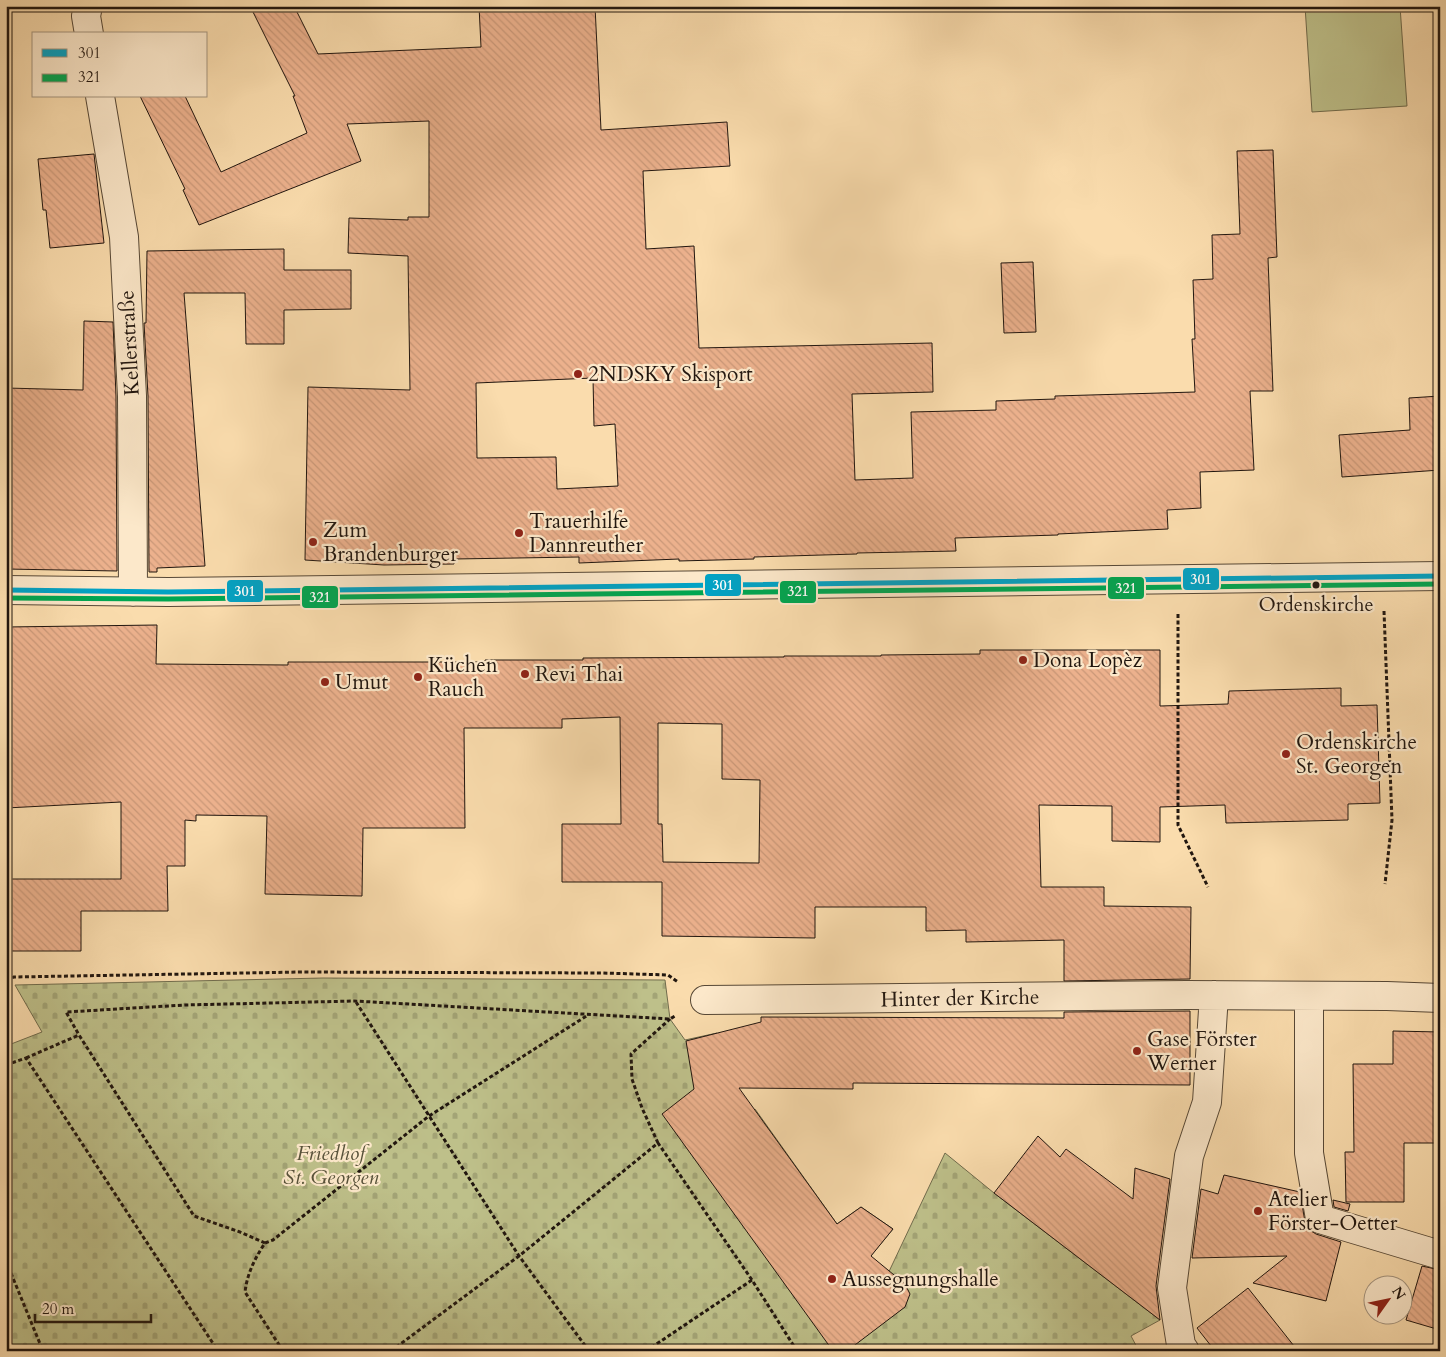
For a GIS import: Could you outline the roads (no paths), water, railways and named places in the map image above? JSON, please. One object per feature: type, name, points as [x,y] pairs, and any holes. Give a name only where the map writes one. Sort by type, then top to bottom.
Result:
[{"type":"street","points":[[88,6],[86,16],[89,32]]},
{"type":"street","name":"Kellerstraße","points":[[100,98],[124,237],[132,396],[133,592]]},
{"type":"street","points":[[6,590],[133,592],[1178,581],[1440,576]]},
{"type":"street","points":[[1185,1351],[1180,1345],[1172,1288],[1189,1156],[1207,1102],[1214,995]]},
{"type":"street","name":"Hinter der Kirche","points":[[705,1000],[1214,995],[1440,998]]},
{"type":"street","points":[[1309,997],[1309,1153],[1320,1219],[1440,1255]]},
{"type":"place","name":"2NDSKY Skisport","points":[[578,374]]},
{"type":"place","name":"Trauerhilfe Dannreuther","points":[[519,533]]},
{"type":"place","name":"Zum Brandenburger","points":[[313,542]]},
{"type":"place","name":"Ordenskirche","points":[[1316,585]]},
{"type":"place","name":"Dona Lopèz","points":[[1023,660]]},
{"type":"place","name":"Revi Thai","points":[[525,674]]},
{"type":"place","name":"Küchen Rauch","points":[[418,677]]},
{"type":"place","name":"Umut","points":[[325,682]]},
{"type":"place","name":"Ordenskirche St. Georgen","points":[[1286,754]]},
{"type":"place","name":"Gase Förster Werner","points":[[1137,1051]]},
{"type":"place","name":"Atelier Förster-Oetter","points":[[1258,1211]]},
{"type":"place","name":"Aussegnungshalle","points":[[832,1279]]},
{"type":"park label","name":"Friedhof St. Georgen","points":[[331,1165]]}]
